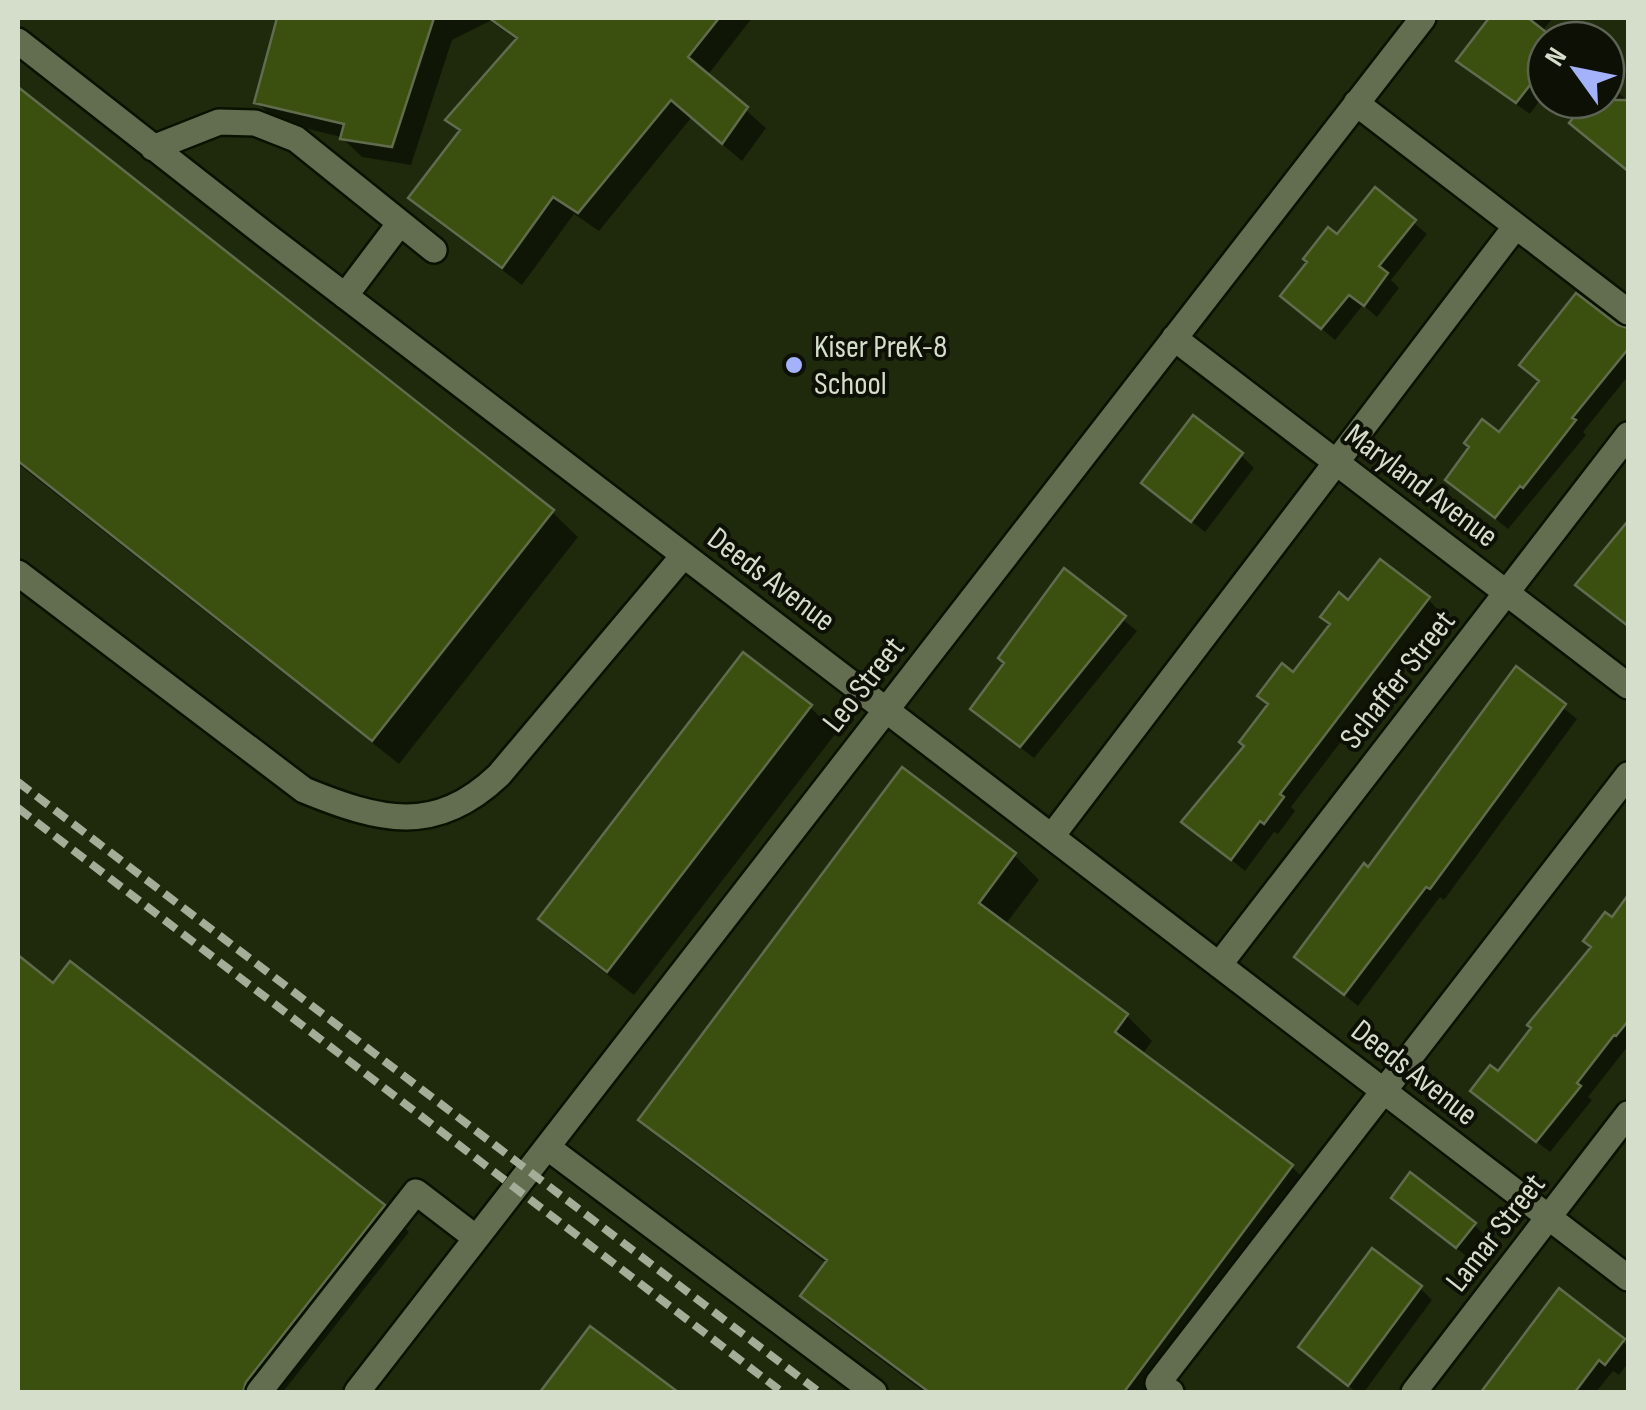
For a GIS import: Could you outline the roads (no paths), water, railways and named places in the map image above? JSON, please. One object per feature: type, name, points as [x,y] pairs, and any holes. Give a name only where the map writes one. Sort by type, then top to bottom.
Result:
[{"type":"street","name":"Leo Street","points":[[356,1392],[1423,18]]},
{"type":"street","name":"Deeds Avenue","points":[[18,42],[1628,1278]]},
{"type":"street","points":[[1356,103],[1628,312]]},
{"type":"street","points":[[152,148],[219,122],[254,123],[296,140],[434,250]]},
{"type":"street","points":[[344,296],[400,223]]},
{"type":"street","points":[[1052,836],[1516,226]]},
{"type":"street","name":"Maryland Avenue","points":[[1174,338],[1628,686]]},
{"type":"street","name":"Schaffer Street","points":[[1220,965],[1628,435]]},
{"type":"street","points":[[18,573],[304,790],[354,810],[404,816],[442,814],[474,799],[499,775],[684,555]]},
{"type":"street","points":[[1160,1389],[1628,775]]},
{"type":"street","name":"Lamar Street","points":[[1414,1392],[1628,1114]]},
{"type":"street","points":[[547,1147],[874,1392]]},
{"type":"street","points":[[259,1392],[416,1192],[476,1238]]},
{"type":"railway","points":[[18,782],[819,1392]]},
{"type":"railway","points":[[18,808],[782,1392]]},
{"type":"place","name":"Kiser PreK-8 School","points":[[794,365]]}]
